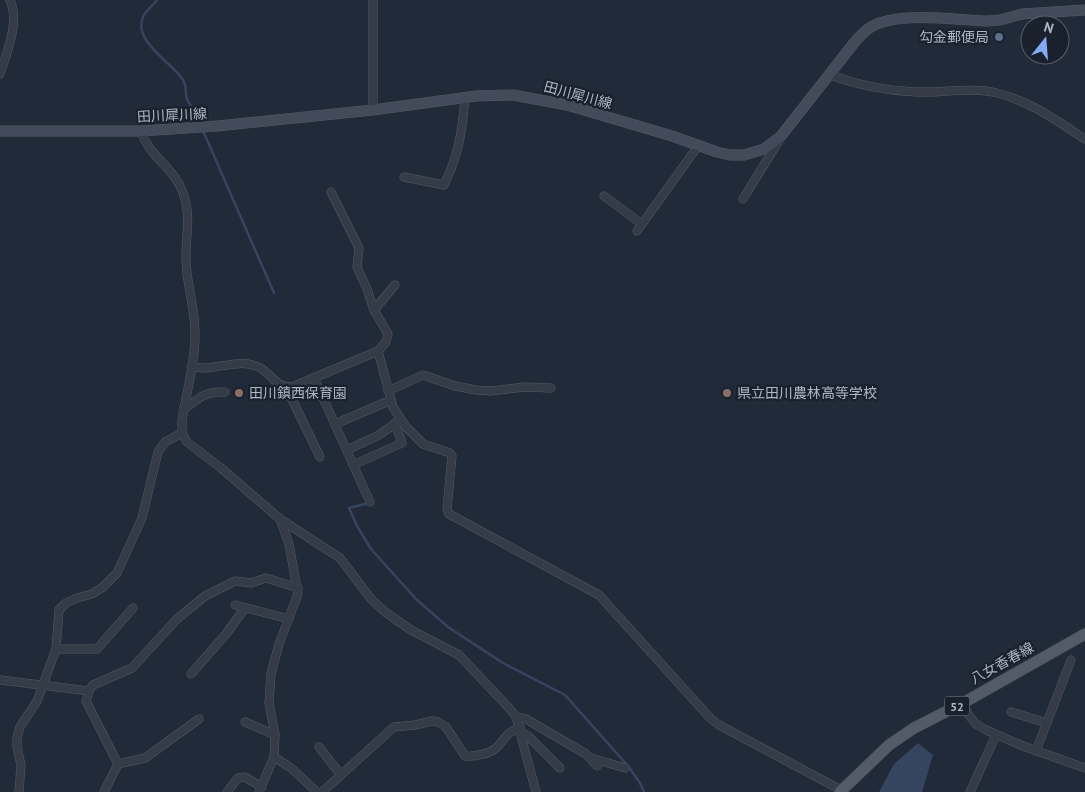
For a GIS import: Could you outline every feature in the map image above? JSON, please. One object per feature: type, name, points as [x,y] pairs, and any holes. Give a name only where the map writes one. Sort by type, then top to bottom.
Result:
[{"type":"main road","name":"田川犀川線","points":[[0,131],[141,131],[217,126],[374,110],[466,98],[512,95],[543,100],[672,136],[730,155],[744,155],[764,149],[781,136],[870,27],[889,19],[900,18],[987,21],[1000,20],[1022,14],[1085,10]]},
{"type":"main road","name":"八女香春線","points":[[841,791],[889,746],[914,728],[963,703],[1085,634]]},
{"type":"street","points":[[0,74],[10,42],[13,23],[13,6],[10,0]]},
{"type":"street","points":[[374,0],[374,110]]},
{"type":"street","points":[[830,75],[865,87],[916,92],[995,92],[1021,100],[1085,139]]},
{"type":"street","points":[[404,177],[444,185],[458,151],[466,98]]},
{"type":"street","points":[[141,131],[145,144],[178,180],[187,207],[189,223],[186,266],[195,338],[183,410],[182,433],[187,442],[280,518],[340,558],[371,599],[385,612],[411,630],[458,655],[516,717],[536,792]]},
{"type":"street","points":[[743,199],[781,136]]},
{"type":"street","points":[[604,196],[640,228],[698,146]]},
{"type":"street","points":[[286,387],[292,387],[378,350],[386,342],[388,334],[374,310],[357,267],[359,248],[331,192]]},
{"type":"street","points":[[374,310],[396,285]]},
{"type":"street","points":[[353,464],[402,443],[398,421],[378,350]]},
{"type":"street","points":[[191,367],[207,368],[219,365],[249,364],[261,367],[268,375],[286,387],[320,457]]},
{"type":"street","points":[[388,391],[423,375],[455,386],[476,390],[491,391],[524,387],[551,388]]},
{"type":"street","points":[[314,378],[370,502]]},
{"type":"street","points":[[183,410],[204,394],[212,391],[225,392]]},
{"type":"street","points":[[335,424],[391,400]]},
{"type":"street","points":[[347,450],[380,435],[398,421]]},
{"type":"street","points":[[398,421],[423,444],[450,453],[452,456],[447,509],[449,514],[599,595],[711,719],[841,791]]},
{"type":"street","points":[[18,792],[21,765],[17,738],[20,727],[37,701],[56,649],[59,610],[66,603],[92,594],[103,587],[116,573],[142,518],[158,452],[165,442],[182,433]]},
{"type":"street","points":[[227,792],[238,778],[244,777],[260,789],[274,757],[275,735],[269,703],[271,674],[279,644],[298,594],[290,544],[280,518]]},
{"type":"street","points":[[118,764],[86,701],[93,685],[132,668],[177,619],[205,596],[236,581],[251,583],[266,578],[298,588]]},
{"type":"street","points":[[235,605],[288,619]]},
{"type":"street","points":[[56,649],[97,649],[132,608]]},
{"type":"street","points":[[191,674],[226,634],[245,608]]},
{"type":"street","points":[[1036,751],[1071,660]]},
{"type":"street","points":[[0,680],[43,687],[89,691]]},
{"type":"street","points":[[963,703],[968,714],[976,724],[996,735],[1085,768]]},
{"type":"street","points":[[1012,712],[1047,723]]},
{"type":"street","points":[[516,717],[526,719],[586,754],[597,766]]},
{"type":"street","points":[[118,764],[145,758],[199,719]]},
{"type":"street","points":[[327,790],[341,774],[394,727],[415,725],[432,720],[438,722],[450,733],[465,756],[470,757],[494,750],[511,730],[520,729],[560,768]]},
{"type":"street","points":[[245,722],[275,735]]},
{"type":"street","points":[[970,792],[996,735]]},
{"type":"street","points":[[319,748],[341,774]]},
{"type":"street","points":[[274,757],[291,768],[317,792]]},
{"type":"street","points":[[589,758],[625,768]]},
{"type":"street","points":[[104,792],[118,764]]},
{"type":"water","points":[[918,743],[933,755],[922,792],[879,792],[894,764]]},
{"type":"waterway","points":[[157,0],[144,15],[141,24],[143,33],[154,50],[183,80],[187,99],[199,119]]},
{"type":"waterway","points":[[204,133],[274,293]]},
{"type":"waterway","points":[[365,504],[349,508],[357,526],[371,549],[416,599],[448,627],[503,663],[565,695],[628,766],[644,792]]},
{"type":"place","name":"勾金郵便局","points":[[999,37]]},
{"type":"place","name":"田川鎮西保育園","points":[[239,393]]},
{"type":"place","name":"県立田川農林高等学校","points":[[727,393]]}]
